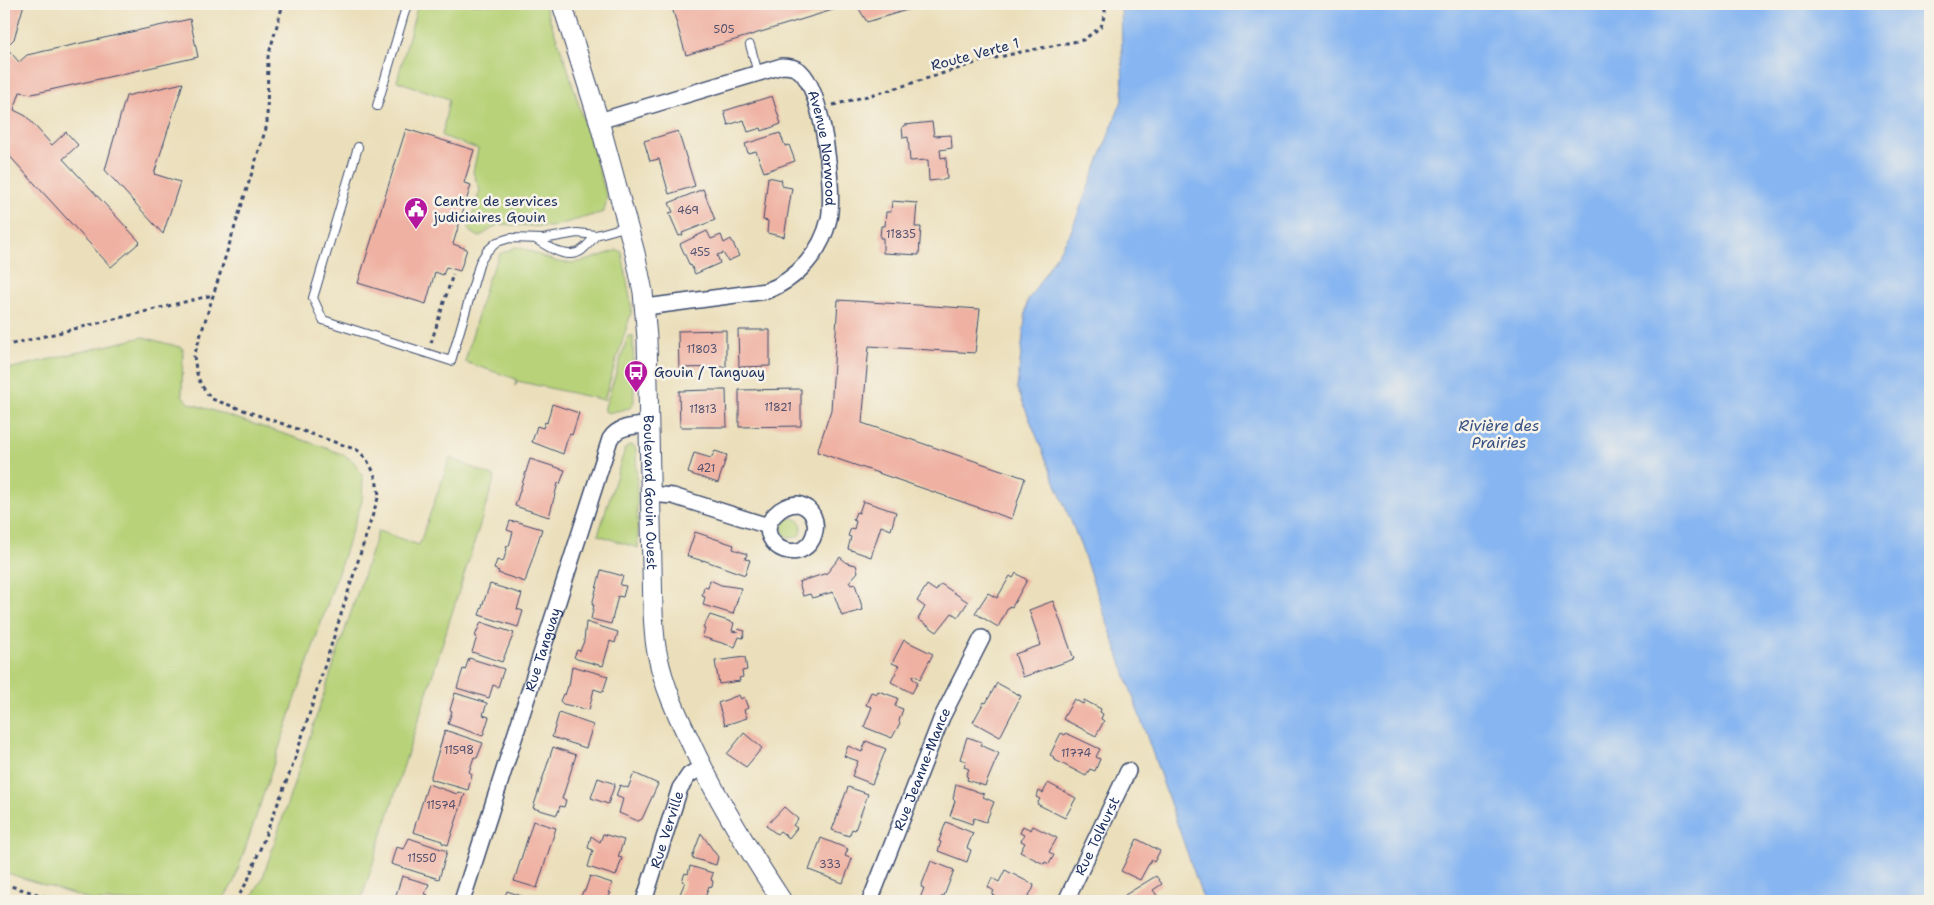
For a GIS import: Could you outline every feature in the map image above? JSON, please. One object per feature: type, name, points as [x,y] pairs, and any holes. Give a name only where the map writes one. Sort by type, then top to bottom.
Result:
[{"type":"street","name":"Boulevard Gouin Ouest","points":[[562,4],[599,121],[639,268],[646,307],[653,612],[657,655],[675,710],[702,767],[734,826],[782,901]]},
{"type":"street","name":"Avenue Norwood","points":[[599,121],[758,73],[790,66],[800,71],[810,85],[822,123],[831,182],[829,220],[822,240],[810,260],[801,270],[775,288],[748,294],[646,307]]},
{"type":"street","name":"Rue Tanguay","points":[[462,901],[610,439],[613,434],[622,429],[648,425]]},
{"type":"street","points":[[650,494],[673,496],[768,526]]},
{"type":"street","name":"Rue Jeanne-Mance","points":[[870,901],[942,718],[982,638]]},
{"type":"street","name":"Rue Verville","points":[[644,901],[680,788],[689,775],[702,767]]},
{"type":"street","name":"Rue Tolhurst","points":[[1066,901],[1128,771]]},
{"type":"lane","points":[[377,106],[406,4]]},
{"type":"lane","points":[[750,45],[758,73]]},
{"type":"lane","points":[[358,147],[313,298],[323,320],[450,361],[480,262],[487,250],[497,242],[510,238],[536,239],[577,233],[596,235],[628,226]]},
{"type":"lane","points":[[536,239],[558,252],[569,254],[582,250],[596,235]]},
{"type":"path","points":[[236,901],[248,880],[294,762],[379,495],[376,476],[367,458],[357,450],[212,399],[200,385],[194,356],[267,125],[268,57],[283,4]]},
{"type":"path","name":"Route Verte 1","points":[[829,106],[890,90],[982,61],[1083,40],[1101,27],[1106,13],[1105,4]]},
{"type":"path","points":[[427,353],[453,274]]},
{"type":"path","points":[[4,346],[213,295]]},
{"type":"path","points":[[4,884],[60,901]]},
{"type":"green space","points":[[418,4],[544,4],[566,63],[607,197],[604,212],[551,227],[499,224],[479,237],[468,230],[480,190],[473,172],[478,149],[442,136],[449,99],[397,81]]},
{"type":"green space","points":[[516,247],[558,262],[567,263],[592,259],[618,250],[622,252],[632,310],[604,400],[517,381],[515,386],[516,379],[465,362],[487,281],[500,254]]},
{"type":"green space","points":[[628,336],[633,336],[634,402],[630,408],[608,413],[605,411],[605,407]]},
{"type":"green space","points":[[143,337],[183,348],[182,395],[189,403],[344,455],[354,462],[363,477],[362,501],[234,882],[222,901],[94,901],[4,872],[4,370]]},
{"type":"green space","points":[[628,445],[634,446],[636,450],[638,548],[598,535],[625,449]]},
{"type":"green space","points":[[450,458],[495,477],[361,901],[250,901],[263,877],[378,531],[419,545]]},
{"type":"green space","points":[[788,518],[796,518],[802,524],[802,532],[796,538],[788,538],[782,532],[782,524]]},
{"type":"water","name":"Rivière des Prairies","points":[[1121,4],[1930,4],[1930,901],[1204,901],[1079,541],[1017,388],[1027,302],[1070,234],[1123,98]]},
{"type":"building","points":[[4,4],[24,4],[14,39],[6,47],[19,62],[27,55],[190,19],[198,57],[32,94],[20,92],[14,110],[26,116],[52,145],[66,132],[78,145],[63,159],[140,242],[111,267],[4,150]]},
{"type":"building","points":[[671,4],[852,4],[686,55]]},
{"type":"building","points":[[856,4],[927,4],[867,22]]},
{"type":"building","points":[[183,83],[154,174],[180,182],[163,234],[105,170],[126,96]]},
{"type":"building","points":[[772,96],[781,124],[762,131],[761,128],[748,132],[744,120],[728,125],[724,111]]},
{"type":"building","points":[[932,122],[934,136],[951,135],[952,148],[940,150],[941,158],[946,157],[947,179],[929,181],[928,160],[910,161],[908,137],[903,138],[902,127]]},
{"type":"building","name":"Centre de services judiciaires Gouin","points":[[406,129],[474,150],[464,183],[471,185],[453,244],[467,249],[460,271],[446,267],[443,275],[435,272],[426,304],[358,283]]},
{"type":"building","points":[[678,131],[695,186],[669,194],[659,159],[650,161],[644,141]]},
{"type":"building","points":[[780,133],[785,146],[789,145],[795,161],[764,172],[756,151],[748,153],[745,144]]},
{"type":"building","points":[[768,177],[782,180],[781,186],[792,188],[784,237],[767,233],[768,221],[763,220]]},
{"type":"building","points":[[703,189],[715,220],[682,233],[683,235],[679,236],[669,213],[673,212],[669,203]]},
{"type":"building","points":[[892,201],[917,203],[915,227],[921,227],[919,255],[883,253],[883,238],[880,238],[881,226],[885,226],[886,212],[891,212]]},
{"type":"building","points":[[707,231],[711,239],[721,235],[724,243],[731,239],[739,256],[728,261],[723,253],[717,255],[720,263],[695,274],[680,244]]},
{"type":"building","points":[[838,300],[980,309],[975,353],[869,346],[862,423],[1025,478],[1012,519],[817,452],[831,410]]},
{"type":"building","points":[[726,330],[726,367],[679,368],[678,331]]},
{"type":"building","points":[[738,330],[770,330],[770,366],[739,367]]},
{"type":"building","points":[[801,389],[801,426],[739,427],[739,390]]},
{"type":"building","points":[[726,390],[727,427],[680,427],[679,391]]},
{"type":"building","points":[[552,404],[579,413],[563,454],[532,442],[537,426],[543,428],[545,422],[547,423]]},
{"type":"building","points":[[715,451],[727,455],[718,483],[688,473],[694,453],[711,458]]},
{"type":"building","points":[[530,459],[565,470],[560,484],[558,483],[549,517],[515,506]]},
{"type":"building","points":[[863,501],[896,512],[891,530],[881,526],[871,557],[848,549],[851,537],[848,536],[851,528],[854,529],[856,521],[853,520],[856,512],[859,513]]},
{"type":"building","points":[[510,521],[542,529],[525,582],[498,573],[499,571],[494,569],[497,560],[503,562],[506,547],[509,546],[513,532],[507,530]]},
{"type":"building","points":[[695,532],[734,545],[733,549],[747,554],[745,559],[750,560],[745,575],[687,556]]},
{"type":"building","points":[[840,557],[847,563],[856,565],[858,572],[849,582],[851,585],[855,584],[863,610],[842,616],[833,592],[812,598],[810,594],[803,596],[799,582],[827,573]]},
{"type":"building","points":[[601,570],[623,576],[620,585],[626,586],[623,597],[618,596],[611,624],[591,619],[594,605],[592,605]]},
{"type":"building","points":[[1016,573],[1027,580],[1012,607],[1009,606],[998,627],[975,613],[988,593],[997,598],[1010,576],[1013,578]]},
{"type":"building","points":[[710,580],[721,585],[741,588],[733,614],[703,605],[705,597],[702,596],[704,587],[708,588]]},
{"type":"building","points":[[490,584],[522,594],[517,609],[523,611],[518,627],[479,615]]},
{"type":"building","points":[[941,584],[968,602],[958,617],[952,613],[937,632],[918,619],[925,607],[917,601],[927,585],[936,591]]},
{"type":"building","points":[[1053,601],[1074,659],[1023,677],[1015,654],[1041,645],[1029,610]]},
{"type":"building","points":[[710,615],[734,623],[732,631],[737,632],[738,629],[745,631],[743,638],[739,637],[735,647],[702,637],[705,629],[703,628]]},
{"type":"building","points":[[481,622],[514,633],[502,662],[472,652],[477,637],[475,636]]},
{"type":"building","points":[[586,622],[618,632],[615,643],[610,641],[603,666],[574,657],[577,650],[580,651],[584,641]]},
{"type":"building","points":[[904,640],[933,654],[920,679],[914,675],[912,678],[918,682],[912,693],[891,682],[899,666],[892,663]]},
{"type":"building","points":[[745,657],[747,670],[742,671],[743,677],[739,678],[740,681],[719,684],[715,661]]},
{"type":"building","points":[[469,658],[504,669],[498,687],[493,685],[489,698],[457,688]]},
{"type":"building","points":[[572,666],[608,676],[603,692],[594,689],[589,710],[563,704],[560,701],[569,686]]},
{"type":"building","points":[[997,683],[1021,696],[1000,737],[973,722]]},
{"type":"building","points":[[878,691],[898,698],[895,706],[903,709],[900,723],[892,738],[864,727],[872,707],[866,705],[871,692],[877,694]]},
{"type":"building","points":[[455,693],[487,703],[483,715],[489,717],[483,736],[448,724]]},
{"type":"building","points":[[739,695],[741,699],[744,697],[748,708],[744,710],[747,718],[725,725],[718,703]]},
{"type":"building","points":[[1074,699],[1083,704],[1084,700],[1101,709],[1100,712],[1103,714],[1101,719],[1104,721],[1096,736],[1063,719]]},
{"type":"building","points":[[559,713],[593,725],[586,748],[552,737]]},
{"type":"building","points":[[445,730],[483,743],[477,758],[474,757],[469,772],[472,774],[468,790],[430,779]]},
{"type":"building","points":[[744,733],[762,748],[746,767],[727,754]]},
{"type":"building","points":[[1061,733],[1065,735],[1066,733],[1100,749],[1096,757],[1100,759],[1095,771],[1090,769],[1086,776],[1053,759],[1054,757],[1050,755]]},
{"type":"building","points":[[967,737],[982,742],[980,745],[999,753],[985,786],[967,780],[968,777],[966,776],[969,769],[964,767],[966,761],[960,759]]},
{"type":"building","points":[[866,741],[886,749],[872,784],[852,776],[858,761],[844,756],[848,746],[862,752]]},
{"type":"building","points":[[553,747],[576,755],[562,799],[566,800],[564,807],[560,806],[557,815],[533,808]]},
{"type":"building","points":[[634,773],[658,784],[642,819],[638,821],[619,813],[623,799],[616,796],[620,785],[628,788]]},
{"type":"building","points":[[598,778],[615,784],[608,804],[591,798]]},
{"type":"building","points":[[1048,783],[1076,798],[1065,818],[1037,804],[1040,799],[1036,797],[1039,791],[1043,793]]},
{"type":"building","points":[[428,784],[457,794],[458,792],[465,794],[448,845],[442,843],[442,841],[413,832]]},
{"type":"building","points":[[956,784],[984,794],[983,797],[994,802],[986,822],[974,818],[972,824],[950,816],[955,801],[953,799]]},
{"type":"building","points":[[848,787],[868,794],[855,830],[852,829],[849,836],[832,830]]},
{"type":"building","points":[[784,807],[798,819],[793,825],[797,828],[789,838],[780,831],[777,834],[766,826]]},
{"type":"building","points":[[533,821],[556,828],[537,888],[514,881]]},
{"type":"building","points":[[946,822],[973,833],[967,848],[971,850],[967,862],[938,851],[941,842],[939,841]]},
{"type":"building","points":[[1023,826],[1031,830],[1033,826],[1057,838],[1049,852],[1054,855],[1049,864],[1045,862],[1044,864],[1020,852],[1025,843],[1021,841],[1024,835],[1020,833]]},
{"type":"building","points":[[701,833],[718,857],[716,865],[692,858]]},
{"type":"building","points":[[603,834],[624,840],[618,857],[622,858],[616,876],[588,867],[593,850],[588,848],[591,836],[600,842]]},
{"type":"building","points":[[409,838],[447,851],[439,879],[391,864],[396,847],[404,849]]},
{"type":"building","points":[[821,838],[848,849],[845,856],[852,859],[843,883],[809,870]]},
{"type":"building","points":[[1137,839],[1160,851],[1154,862],[1151,860],[1140,880],[1121,871]]},
{"type":"building","points":[[931,861],[954,870],[944,896],[942,896],[940,901],[919,901],[924,888],[921,887]]},
{"type":"building","points":[[690,866],[713,873],[712,887],[709,886],[704,901],[677,901],[685,882],[682,881],[685,873],[688,874]]},
{"type":"building","points":[[1005,870],[1034,885],[1025,901],[1011,901],[1005,898],[1003,901],[992,895],[994,891],[988,887],[992,878],[999,882]]},
{"type":"building","points":[[402,876],[429,884],[425,894],[428,895],[426,901],[394,901]]},
{"type":"building","points":[[590,876],[612,883],[609,893],[611,893],[606,901],[582,901],[583,898],[581,897]]},
{"type":"building","points":[[1156,876],[1162,884],[1153,890],[1161,901],[1129,901],[1125,895]]},
{"type":"building","points":[[507,891],[530,899],[529,901],[503,901]]},
{"type":"place","name":"Centre de services judiciaires Gouin","points":[[416,230]]},
{"type":"place","name":"Gouin / Tanguay","points":[[636,393]]}]
